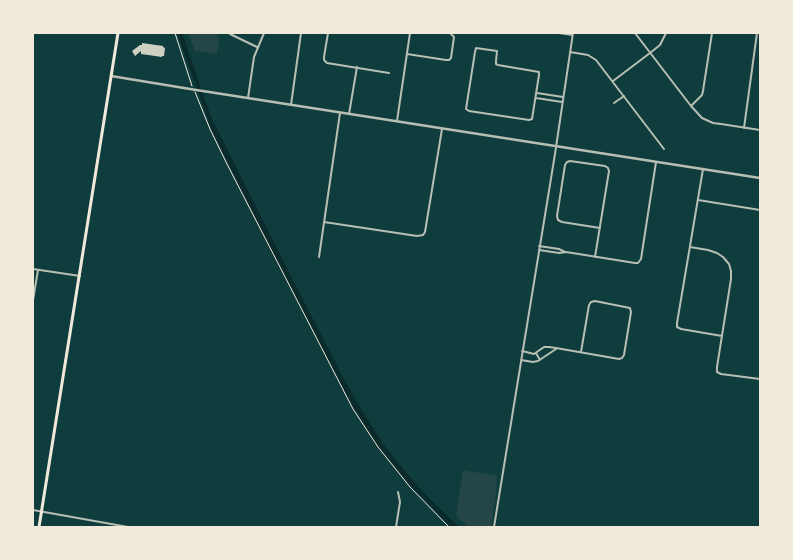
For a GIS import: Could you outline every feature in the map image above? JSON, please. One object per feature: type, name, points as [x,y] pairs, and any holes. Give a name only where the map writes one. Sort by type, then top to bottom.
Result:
[{"type":"main road","points":[[40,527],[118,33]]},
{"type":"street","points":[[248,98],[254,57],[264,33]]},
{"type":"street","points":[[291,105],[302,33]]},
{"type":"street","points":[[328,33],[324,57],[324,60],[327,63],[388,73]]},
{"type":"street","points":[[397,121],[410,33]]},
{"type":"street","points":[[407,54],[449,60],[451,58],[454,37],[448,33]]},
{"type":"street","points":[[494,527],[573,34],[559,33]]},
{"type":"street","points":[[635,33],[691,106],[702,118],[721,124],[760,130]]},
{"type":"street","points":[[613,81],[660,45],[666,33]]},
{"type":"street","points":[[691,106],[702,95],[712,33]]},
{"type":"street","points":[[744,128],[757,33]]},
{"type":"street","points":[[230,34],[257,47]]},
{"type":"street","points":[[476,48],[497,51],[496,64],[498,65],[539,72],[536,98],[532,119],[529,120],[466,110],[476,48]]},
{"type":"street","points":[[570,52],[588,55],[596,60],[664,150]]},
{"type":"street","points":[[349,114],[357,67]]},
{"type":"street","points":[[111,76],[196,91],[760,178]]},
{"type":"street","points":[[536,93],[563,97]]},
{"type":"street","points":[[546,100],[547,95]]},
{"type":"street","points":[[614,103],[624,96]]},
{"type":"street","points":[[536,98],[562,102]]},
{"type":"street","points":[[319,258],[340,112]]},
{"type":"street","points":[[324,222],[423,236],[425,232],[442,129]]},
{"type":"street","points":[[595,257],[600,228],[609,171],[605,166],[570,160],[565,165],[558,208],[558,220],[562,222],[600,228]]},
{"type":"street","points":[[540,246],[556,248],[566,252],[638,263],[641,259],[656,162]]},
{"type":"street","points":[[703,169],[677,327],[722,336]]},
{"type":"street","points":[[698,200],[760,210]]},
{"type":"street","points":[[690,247],[718,253],[723,256],[729,264],[731,279],[717,372],[721,374],[760,379]]},
{"type":"street","points":[[555,253],[556,248]]},
{"type":"street","points":[[539,250],[555,253],[566,252]]},
{"type":"street","points":[[33,269],[80,276]]},
{"type":"street","points":[[33,300],[38,270]]},
{"type":"street","points":[[522,351],[536,353],[540,349],[547,347],[619,359],[622,358],[624,355],[632,312],[631,309],[628,307],[595,301],[591,302],[589,305],[581,352]]},
{"type":"street","points":[[521,360],[536,362],[556,348]]},
{"type":"street","points":[[536,353],[540,360]]},
{"type":"street","points":[[396,527],[400,502],[398,492]]},
{"type":"street","points":[[33,510],[128,527]]},
{"type":"path","points":[[176,33],[192,86]]},
{"type":"path","points":[[196,91],[210,129],[227,164],[353,409],[378,447],[405,481],[449,527]]},
{"type":"shaded area","points":[[177,33],[182,33],[211,117],[345,381],[383,444],[424,493],[459,527],[451,527],[406,481],[376,443],[349,400],[212,131]]},
{"type":"shaded area","points":[[188,33],[217,33],[219,38],[217,54],[195,51]]},
{"type":"shaded area","points":[[463,470],[497,476],[496,495],[491,527],[468,527],[456,515]]},
{"type":"building","points":[[142,43],[163,46],[165,48],[164,56],[141,54],[141,51],[135,56],[132,51],[142,45]]}]
